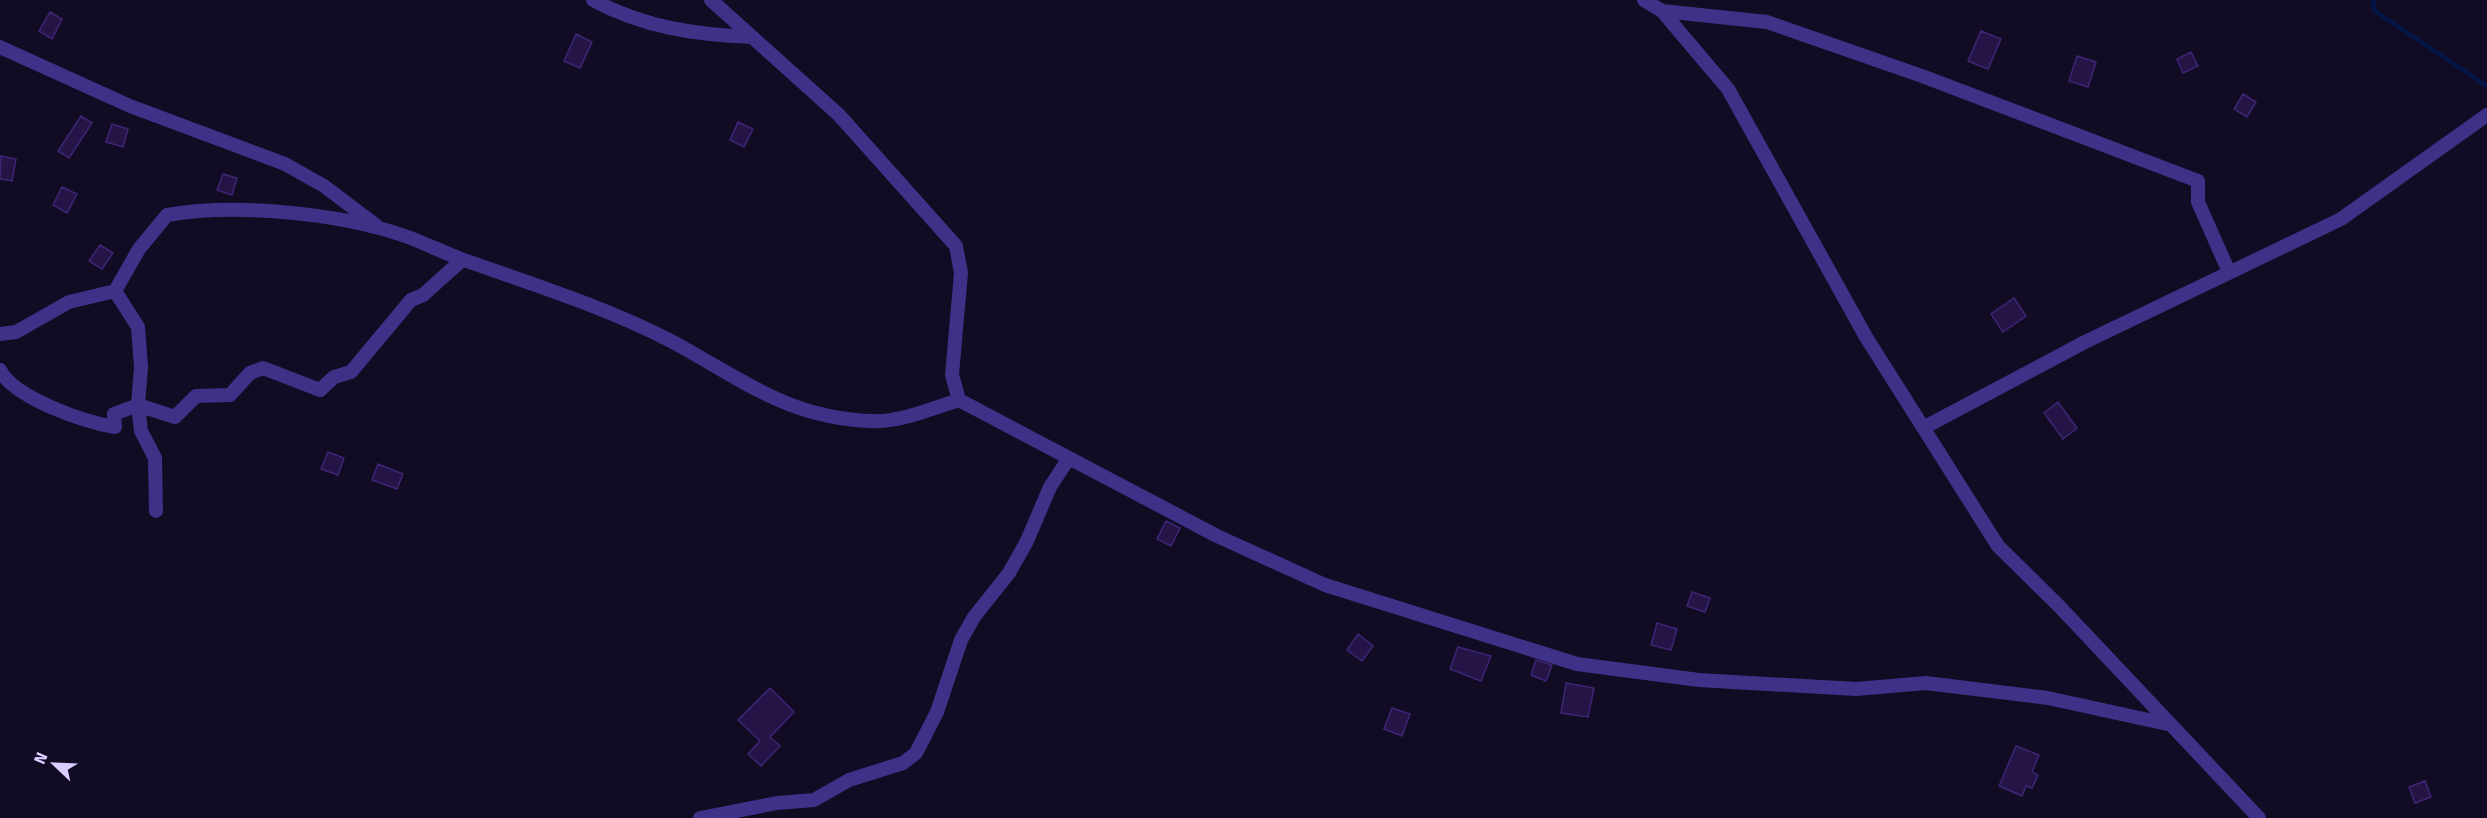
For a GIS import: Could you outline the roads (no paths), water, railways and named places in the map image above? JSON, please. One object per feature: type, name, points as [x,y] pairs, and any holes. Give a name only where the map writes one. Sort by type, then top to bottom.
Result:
[{"type":"street","points":[[593,0],[655,26],[716,36],[752,37]]},
{"type":"street","points":[[711,0],[839,115],[956,246],[961,273],[952,375],[959,400]]},
{"type":"street","points":[[1644,0],[1662,11],[1728,89],[1866,337],[1998,546],[2059,606],[2167,724],[2259,818]]},
{"type":"street","points":[[1662,11],[1767,22],[1922,76],[2198,181],[2198,202],[2229,272]]},
{"type":"street","points":[[0,47],[130,106],[285,164],[324,186],[384,231]]},
{"type":"street","points":[[1923,428],[2085,342],[2341,219],[2487,115]]},
{"type":"street","points":[[0,334],[16,332],[69,302],[116,291],[139,249],[156,225],[167,215],[185,212],[263,211],[346,221],[403,236],[462,260],[553,289],[660,336],[744,385],[785,405],[872,422],[906,416],[959,400],[1216,536],[1324,585],[1577,664],[1710,681],[1856,689],[1926,682],[2048,698],[2167,724]]},
{"type":"street","points":[[0,370],[6,381],[50,406],[94,423],[115,427],[114,414],[138,405],[175,417],[196,396],[230,395],[250,373],[263,368],[320,390],[334,377],[351,372],[411,300],[423,295],[462,260]]},
{"type":"street","points":[[116,291],[138,327],[141,367],[138,405],[141,431],[155,458],[156,511]]},
{"type":"street","points":[[700,818],[777,803],[814,800],[849,780],[903,763],[916,753],[937,712],[961,640],[974,617],[1010,573],[1027,541],[1050,487],[1069,458]]},
{"type":"waterway","points":[[2373,0],[2375,11],[2487,86]]}]
